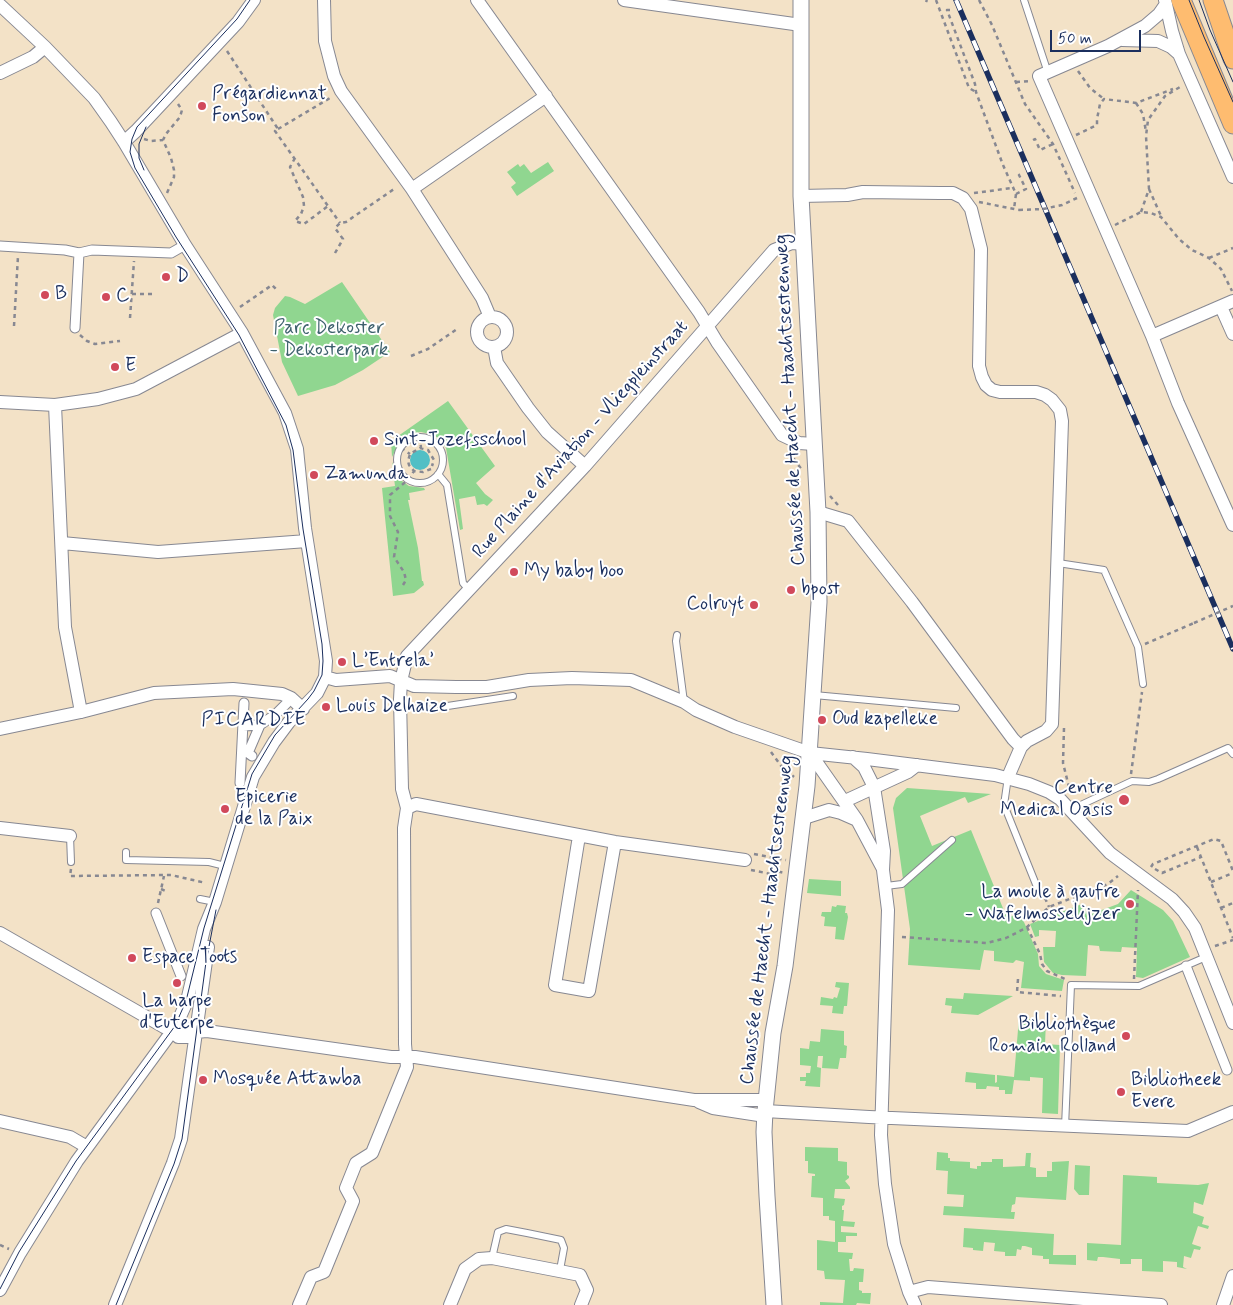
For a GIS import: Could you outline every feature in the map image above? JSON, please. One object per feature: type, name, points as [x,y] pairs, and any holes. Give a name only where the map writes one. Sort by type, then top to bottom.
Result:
[{"type":"main road","points":[[1213,0],[1233,59]]},
{"type":"main road","points":[[1171,1],[1233,124]]},
{"type":"street","points":[[124,142],[245,14],[254,0]]},
{"type":"street","points":[[324,0],[325,41],[334,76],[341,91],[412,189],[482,298],[490,317]]},
{"type":"street","points":[[477,0],[708,326],[717,342],[782,435],[799,442],[814,444]]},
{"type":"street","points":[[624,0],[801,25]]},
{"type":"street","name":"Chaussée de Haecht - Haachtsesteenweg","points":[[774,1305],[767,1187],[765,1109],[773,1033],[785,966],[804,818],[819,602],[818,512],[801,196],[801,0]]},
{"type":"street","points":[[1171,1],[1152,20],[1119,40],[1039,76],[1152,336],[1178,403],[1233,525]]},
{"type":"street","points":[[1171,1],[1173,36],[1179,54],[1233,177]]},
{"type":"street","points":[[0,4],[94,98],[124,142],[185,244],[242,333],[285,413],[297,449],[307,541],[326,654],[324,677],[317,693],[289,722],[274,742],[253,777],[215,902],[188,1102],[180,1144],[115,1305]]},
{"type":"street","points":[[1119,40],[1158,41],[1171,47],[1179,54]]},
{"type":"street","points":[[0,73],[33,57],[45,48]]},
{"type":"street","points":[[412,189],[546,96]]},
{"type":"street","points":[[801,196],[847,195],[863,192],[940,192],[953,193],[963,198],[971,209],[981,249],[979,366],[982,377],[986,385],[992,390],[1000,392],[1036,392],[1052,400],[1060,410],[1062,421],[1052,724],[1046,731],[1027,741],[1021,747],[1008,777]]},
{"type":"street","name":"Rue Plaine d'Aviation - Vliegpleinstraat","points":[[299,1305],[311,1277],[324,1272],[353,1201],[346,1188],[356,1163],[372,1153],[407,1067],[404,828],[407,808],[402,790],[401,681],[407,656],[470,591],[585,466],[774,250],[792,243],[804,244]]},
{"type":"street","points":[[0,246],[65,250],[79,253],[92,250],[171,253],[185,244]]},
{"type":"street","points":[[75,328],[79,253]]},
{"type":"street","points":[[1152,336],[1233,301]]},
{"type":"street","points":[[1221,306],[1233,334]]},
{"type":"street","points":[[490,317],[501,320],[507,329],[504,341],[494,347],[483,344],[477,335],[478,325],[485,318],[490,317]]},
{"type":"street","points":[[0,402],[55,405],[98,399],[136,389],[242,333]]},
{"type":"street","points":[[494,347],[497,363],[528,408],[548,432],[585,466]]},
{"type":"street","points":[[55,405],[65,627],[80,712]]},
{"type":"street","points":[[818,512],[848,521],[912,602],[1012,739],[1021,747]]},
{"type":"street","points":[[62,543],[158,552],[307,541]]},
{"type":"street","points":[[324,677],[336,680],[390,676],[414,686],[471,687],[529,680],[572,678],[631,680],[684,702],[696,710],[734,727],[810,753],[1008,777],[1049,792],[1060,799],[1110,853],[1172,899],[1184,912],[1195,928],[1233,1023]]},
{"type":"street","points":[[0,729],[80,712],[154,693],[233,689],[261,695],[282,694],[291,698],[303,709]]},
{"type":"street","points":[[240,783],[244,703]]},
{"type":"street","points":[[243,726],[260,725],[280,712],[287,703]]},
{"type":"street","points":[[252,756],[248,753],[260,725]]},
{"type":"street","points":[[810,753],[857,820],[883,870]]},
{"type":"street","points":[[853,757],[864,767],[874,787],[884,851],[883,870],[888,910],[880,1135],[894,1244],[915,1305]]},
{"type":"street","points":[[845,801],[908,772],[918,765]]},
{"type":"street","points":[[407,808],[416,804],[579,836],[745,860]]},
{"type":"street","points":[[804,818],[829,810],[857,820]]},
{"type":"street","points":[[0,828],[70,836]]},
{"type":"street","points":[[579,836],[555,985],[589,991],[615,842]]},
{"type":"street","points":[[0,1290],[44,1214],[87,1146],[173,1031],[187,1001],[204,928],[215,902]]},
{"type":"street","points":[[156,913],[181,976]]},
{"type":"street","points":[[0,933],[173,1031],[183,1028],[192,1029],[196,1032],[207,1030],[391,1057],[415,1057],[694,1100],[713,1108],[765,1109],[882,1118],[1064,1127],[1188,1131],[1233,1112]]},
{"type":"street","points":[[1186,966],[1228,1070]]},
{"type":"street","points":[[0,1122],[70,1137],[87,1146]]},
{"type":"street","points":[[450,1305],[465,1269],[479,1259],[492,1258],[580,1275],[587,1290],[581,1305]]},
{"type":"street","points":[[1223,1305],[1233,1276]]},
{"type":"street","points":[[909,1292],[928,1287],[1161,1305]]},
{"type":"lane","points":[[1024,0],[1048,73]]},
{"type":"lane","points":[[420,437],[432,440],[441,450],[443,463],[438,474],[433,479],[421,483],[408,480],[398,464],[401,448],[408,441],[420,437]]},
{"type":"lane","points":[[438,474],[448,485],[462,583],[470,591]]},
{"type":"lane","points":[[1058,563],[1104,570],[1138,647],[1143,684]]},
{"type":"lane","points":[[677,635],[676,641],[684,702]]},
{"type":"lane","points":[[471,687],[473,702]]},
{"type":"lane","points":[[812,695],[956,708]]},
{"type":"lane","points":[[441,707],[513,696]]},
{"type":"lane","points":[[1070,810],[1132,781],[1149,782],[1158,779],[1228,748],[1233,754]]},
{"type":"lane","points":[[1008,777],[1004,805],[1042,894]]},
{"type":"lane","points":[[70,836],[71,862]]},
{"type":"lane","points":[[886,886],[902,884],[952,840]]},
{"type":"lane","points":[[126,852],[126,860],[209,862],[225,866]]},
{"type":"lane","points":[[200,899],[215,902]]},
{"type":"lane","points":[[1064,1127],[1071,985],[1139,986],[1206,957]]},
{"type":"lane","points":[[492,1258],[498,1232],[506,1229],[561,1240],[564,1248],[560,1270]]},
{"type":"path","points":[[936,0],[969,88],[976,92]]},
{"type":"path","points":[[963,198],[1019,210],[1042,209],[1062,205],[1077,198],[1053,144],[1025,104],[979,0]]},
{"type":"path","points":[[950,10],[947,10],[975,84],[976,92],[1012,188],[1016,194],[1014,209]]},
{"type":"path","points":[[220,41],[278,129]]},
{"type":"path","points":[[1077,60],[1077,71],[1090,88],[1104,99],[1136,103],[1191,82]]},
{"type":"path","points":[[1016,82],[1024,81]]},
{"type":"path","points":[[1146,136],[1148,120],[1164,96],[1173,89]]},
{"type":"path","points":[[163,140],[180,117],[182,110],[169,96]]},
{"type":"path","points":[[330,98],[275,131],[340,223]]},
{"type":"path","points":[[1077,135],[1098,125],[1097,119],[1100,104],[1104,99]]},
{"type":"path","points":[[1136,103],[1143,114],[1149,189],[1161,217],[1179,239],[1192,250],[1209,258],[1221,269],[1233,292]]},
{"type":"path","points":[[143,138],[145,141],[163,140]]},
{"type":"path","points":[[1033,140],[1035,139],[1040,150],[1053,144]]},
{"type":"path","points":[[163,140],[172,158],[174,170],[172,184],[166,193]]},
{"type":"path","points":[[295,158],[290,167],[303,197],[304,206],[301,214],[295,221],[304,224],[328,206]]},
{"type":"path","points":[[1016,194],[1026,189],[1019,175],[1021,174]]},
{"type":"path","points":[[963,198],[973,193],[1012,188]]},
{"type":"path","points":[[335,253],[342,239],[335,228],[394,189]]},
{"type":"path","points":[[1140,212],[1149,189]]},
{"type":"path","points":[[1105,230],[1140,212],[1151,213],[1161,217]]},
{"type":"path","points":[[14,326],[18,247]]},
{"type":"path","points":[[1209,258],[1233,248]]},
{"type":"path","points":[[130,318],[135,252]]},
{"type":"path","points":[[242,307],[272,285],[278,291]]},
{"type":"path","points":[[132,294],[152,294]]},
{"type":"path","points":[[75,328],[82,337],[95,344],[120,341]]},
{"type":"path","points":[[411,356],[428,349],[457,329]]},
{"type":"path","points":[[782,435],[784,446],[802,470]]},
{"type":"path","points":[[420,437],[421,448]]},
{"type":"path","points":[[401,448],[410,454]]},
{"type":"path","points":[[416,449],[428,450],[434,460],[431,469],[423,472],[414,471],[409,466],[410,454],[416,449]]},
{"type":"path","points":[[431,469],[438,474]]},
{"type":"path","points":[[403,585],[406,580],[404,572],[394,557],[398,532],[392,522],[389,508],[390,495],[408,480],[414,471]]},
{"type":"path","points":[[816,476],[848,521]]},
{"type":"path","points":[[1138,647],[1233,606]]},
{"type":"path","points":[[1132,781],[1131,774],[1143,684]]},
{"type":"path","points":[[1064,721],[1063,763],[1071,794]]},
{"type":"path","points":[[767,746],[782,767],[796,780]]},
{"type":"path","points":[[1201,857],[1162,872],[1153,868],[1153,864],[1214,839],[1221,842],[1233,872],[1210,882]]},
{"type":"path","points":[[1196,846],[1233,939],[1215,946],[1206,957]]},
{"type":"path","points":[[786,873],[771,870],[770,874],[750,870],[754,854],[788,860]]},
{"type":"path","points":[[71,862],[70,876],[171,875],[206,883]]},
{"type":"path","points":[[156,913],[164,876]]},
{"type":"path","points":[[902,937],[988,943],[1006,938],[1027,927],[1050,907],[1108,884],[1118,876]]},
{"type":"path","points":[[161,889],[168,892]]},
{"type":"path","points":[[1133,986],[1138,890]]},
{"type":"path","points":[[1042,894],[1050,907]]},
{"type":"path","points":[[1221,908],[1233,903]]},
{"type":"path","points":[[1027,927],[1040,954],[1042,964],[1047,970],[1062,977],[1071,985]]},
{"type":"path","points":[[1018,979],[1017,992],[1070,996]]},
{"type":"green space","points":[[548,162],[554,171],[517,196],[511,187],[516,183],[507,172],[518,164],[520,167],[524,164],[531,173]]},
{"type":"green space","name":"Parc Dekoster - Dekosterpark","points":[[342,282],[390,352],[363,370],[335,385],[298,396],[282,362],[273,315],[275,308],[285,296],[305,304]]},
{"type":"green space","points":[[448,401],[495,466],[476,483],[493,500],[487,506],[484,504],[477,505],[475,496],[459,499],[463,529],[460,530],[446,448],[440,440],[434,435],[421,432],[414,433],[400,441],[392,457],[391,441]]},
{"type":"green space","points":[[392,462],[399,479],[409,486],[424,488],[425,490],[409,493],[410,500],[408,500],[424,585],[414,593],[393,596],[382,488],[395,486]]},
{"type":"green space","points":[[907,788],[991,794],[968,803],[965,797],[920,816],[932,846],[971,830],[1007,918],[1020,913],[1038,954],[1039,966],[1046,974],[1064,980],[1062,991],[1021,988],[1024,962],[1016,960],[1013,963],[994,961],[994,951],[984,950],[980,970],[908,965],[910,929],[893,808],[896,798]]},
{"type":"green space","points":[[809,879],[841,881],[841,896],[807,893]]},
{"type":"green space","points":[[1131,890],[1163,910],[1173,921],[1190,957],[1143,978],[1136,977],[1137,948],[1122,947],[1121,952],[1100,951],[1099,946],[1088,945],[1086,976],[1053,973],[1044,962],[1043,947],[1055,947],[1056,931],[1039,930],[1039,936],[1035,937],[1030,924],[1082,904],[1088,915],[1118,904]]},
{"type":"green space","points":[[837,905],[846,906],[845,913],[847,913],[848,917],[844,940],[835,939],[836,927],[824,926],[825,917],[821,916],[822,912],[831,912],[832,906],[836,907]]},
{"type":"green space","points":[[836,982],[849,983],[847,1006],[844,1006],[843,1014],[832,1013],[833,1006],[820,1005],[821,997],[837,998],[840,988],[835,987]]},
{"type":"green space","points":[[964,993],[1013,996],[978,1015],[951,1013],[952,1006],[945,1005],[946,998],[963,999]]},
{"type":"green space","points":[[1019,1018],[1046,1021],[1045,1044],[1060,1045],[1058,1114],[1042,1113],[1043,1078],[1030,1077],[1030,1081],[1014,1080],[1012,1094],[1005,1094],[1005,1090],[999,1090],[999,1087],[987,1086],[986,1089],[976,1089],[976,1083],[965,1082],[966,1072],[995,1075],[995,1083],[997,1082],[997,1075],[1014,1077]]},
{"type":"green space","points":[[821,1029],[844,1031],[844,1045],[847,1046],[846,1058],[840,1058],[838,1069],[822,1068],[823,1056],[818,1056],[817,1067],[821,1068],[820,1087],[805,1086],[806,1081],[800,1081],[800,1077],[806,1077],[806,1073],[810,1073],[811,1066],[800,1065],[800,1048],[809,1049],[810,1041],[820,1042]]},
{"type":"green space","points":[[805,1147],[838,1148],[838,1161],[847,1162],[847,1175],[849,1178],[845,1181],[850,1189],[835,1189],[834,1198],[845,1199],[842,1206],[842,1210],[844,1210],[843,1221],[855,1222],[854,1227],[841,1226],[841,1232],[857,1233],[857,1236],[846,1236],[846,1242],[838,1242],[838,1252],[853,1253],[852,1259],[849,1259],[850,1271],[853,1271],[854,1268],[864,1269],[863,1282],[859,1282],[859,1290],[862,1293],[871,1293],[870,1304],[820,1305],[820,1302],[843,1303],[845,1280],[825,1279],[824,1271],[817,1270],[817,1240],[835,1242],[835,1221],[829,1220],[829,1216],[823,1216],[823,1198],[811,1197],[812,1176],[815,1176],[815,1174],[808,1173],[808,1161],[805,1161]]},
{"type":"green space","points":[[937,1152],[948,1153],[950,1161],[970,1162],[970,1168],[977,1169],[977,1166],[981,1166],[981,1162],[992,1162],[992,1159],[1003,1159],[1003,1167],[1025,1166],[1026,1153],[1031,1153],[1030,1167],[1036,1168],[1036,1177],[1047,1177],[1047,1171],[1052,1171],[1052,1162],[1069,1161],[1066,1200],[1016,1197],[1011,1212],[1015,1212],[1014,1219],[943,1215],[944,1206],[963,1207],[964,1195],[947,1194],[948,1171],[936,1170]]},
{"type":"green space","points":[[1075,1165],[1090,1166],[1089,1195],[1079,1195],[1074,1189]]},
{"type":"green space","points":[[1123,1175],[1157,1177],[1157,1183],[1198,1185],[1209,1183],[1203,1205],[1194,1202],[1193,1213],[1204,1217],[1202,1224],[1209,1226],[1208,1229],[1198,1226],[1192,1244],[1201,1247],[1200,1250],[1194,1249],[1191,1258],[1184,1256],[1183,1267],[1187,1269],[1177,1267],[1177,1262],[1163,1261],[1163,1272],[1142,1271],[1142,1259],[1131,1259],[1131,1264],[1120,1264],[1120,1259],[1103,1257],[1098,1257],[1097,1261],[1087,1260],[1087,1243],[1121,1245]]},
{"type":"green space","points":[[964,1228],[1054,1234],[1053,1255],[1076,1255],[1076,1265],[1049,1264],[1049,1259],[1043,1259],[1043,1256],[1032,1255],[1032,1248],[1025,1246],[1022,1246],[1021,1250],[1017,1249],[1016,1256],[1005,1256],[1005,1252],[994,1251],[995,1243],[984,1242],[983,1251],[963,1247]]},
{"type":"water","points":[[420,450],[427,453],[430,460],[427,467],[420,470],[413,467],[410,460],[413,453]]},
{"type":"tram line","points":[[0,1289],[19,1252],[76,1161],[175,1026],[186,1001],[204,928],[252,774],[275,735],[308,699],[322,675],[322,644],[303,529],[293,450],[286,425],[239,335],[176,237],[135,168],[130,152],[132,139],[137,127],[237,19],[250,0]]},
{"type":"tram line","points":[[1189,0],[1233,102]]},
{"type":"tram line","points":[[1199,0],[1233,82]]},
{"type":"tram line","points":[[144,170],[139,158],[139,144],[146,127]]},
{"type":"tram line","points":[[116,1305],[174,1164],[182,1139],[206,962],[216,910]]},
{"type":"railway","points":[[956,0],[1233,649]]},
{"type":"place","name":"Prégardiennat Fonson","points":[[202,106]]},
{"type":"place","name":"D","points":[[166,277]]},
{"type":"place","name":"B","points":[[45,295]]},
{"type":"place","name":"C","points":[[106,297]]},
{"type":"place","name":"E","points":[[115,367]]},
{"type":"place","name":"Sint-Jozefsschool","points":[[374,441]]},
{"type":"place","name":"Zamunda","points":[[314,475]]},
{"type":"place","name":"My baby boo","points":[[514,572]]},
{"type":"place","name":"bpost","points":[[791,590]]},
{"type":"place","name":"Colruyt","points":[[754,605]]},
{"type":"place","name":"L’Entrela’","points":[[342,662]]},
{"type":"place","name":"Louis Delhaize","points":[[326,707]]},
{"type":"place","name":"Oud kapelleke","points":[[822,720]]},
{"type":"place","name":"Centre Medical Oasis","points":[[1124,800]]},
{"type":"place","name":"Epicerie de la Paix","points":[[225,809]]},
{"type":"place","name":"La moule à gaufre - Wafelmosselijzer","points":[[1130,904]]},
{"type":"place","name":"Espace Toots","points":[[132,958]]},
{"type":"place","name":"La harpe d'Euterpe","points":[[177,983]]},
{"type":"place","name":"Bibliothèque Romain Rolland","points":[[1126,1036]]},
{"type":"place","name":"Mosquée Attawba","points":[[203,1080]]},
{"type":"place","name":"Bibliotheek Evere","points":[[1121,1092]]},
{"type":"district","name":"PICARDIE","points":[[254,721]]}]
